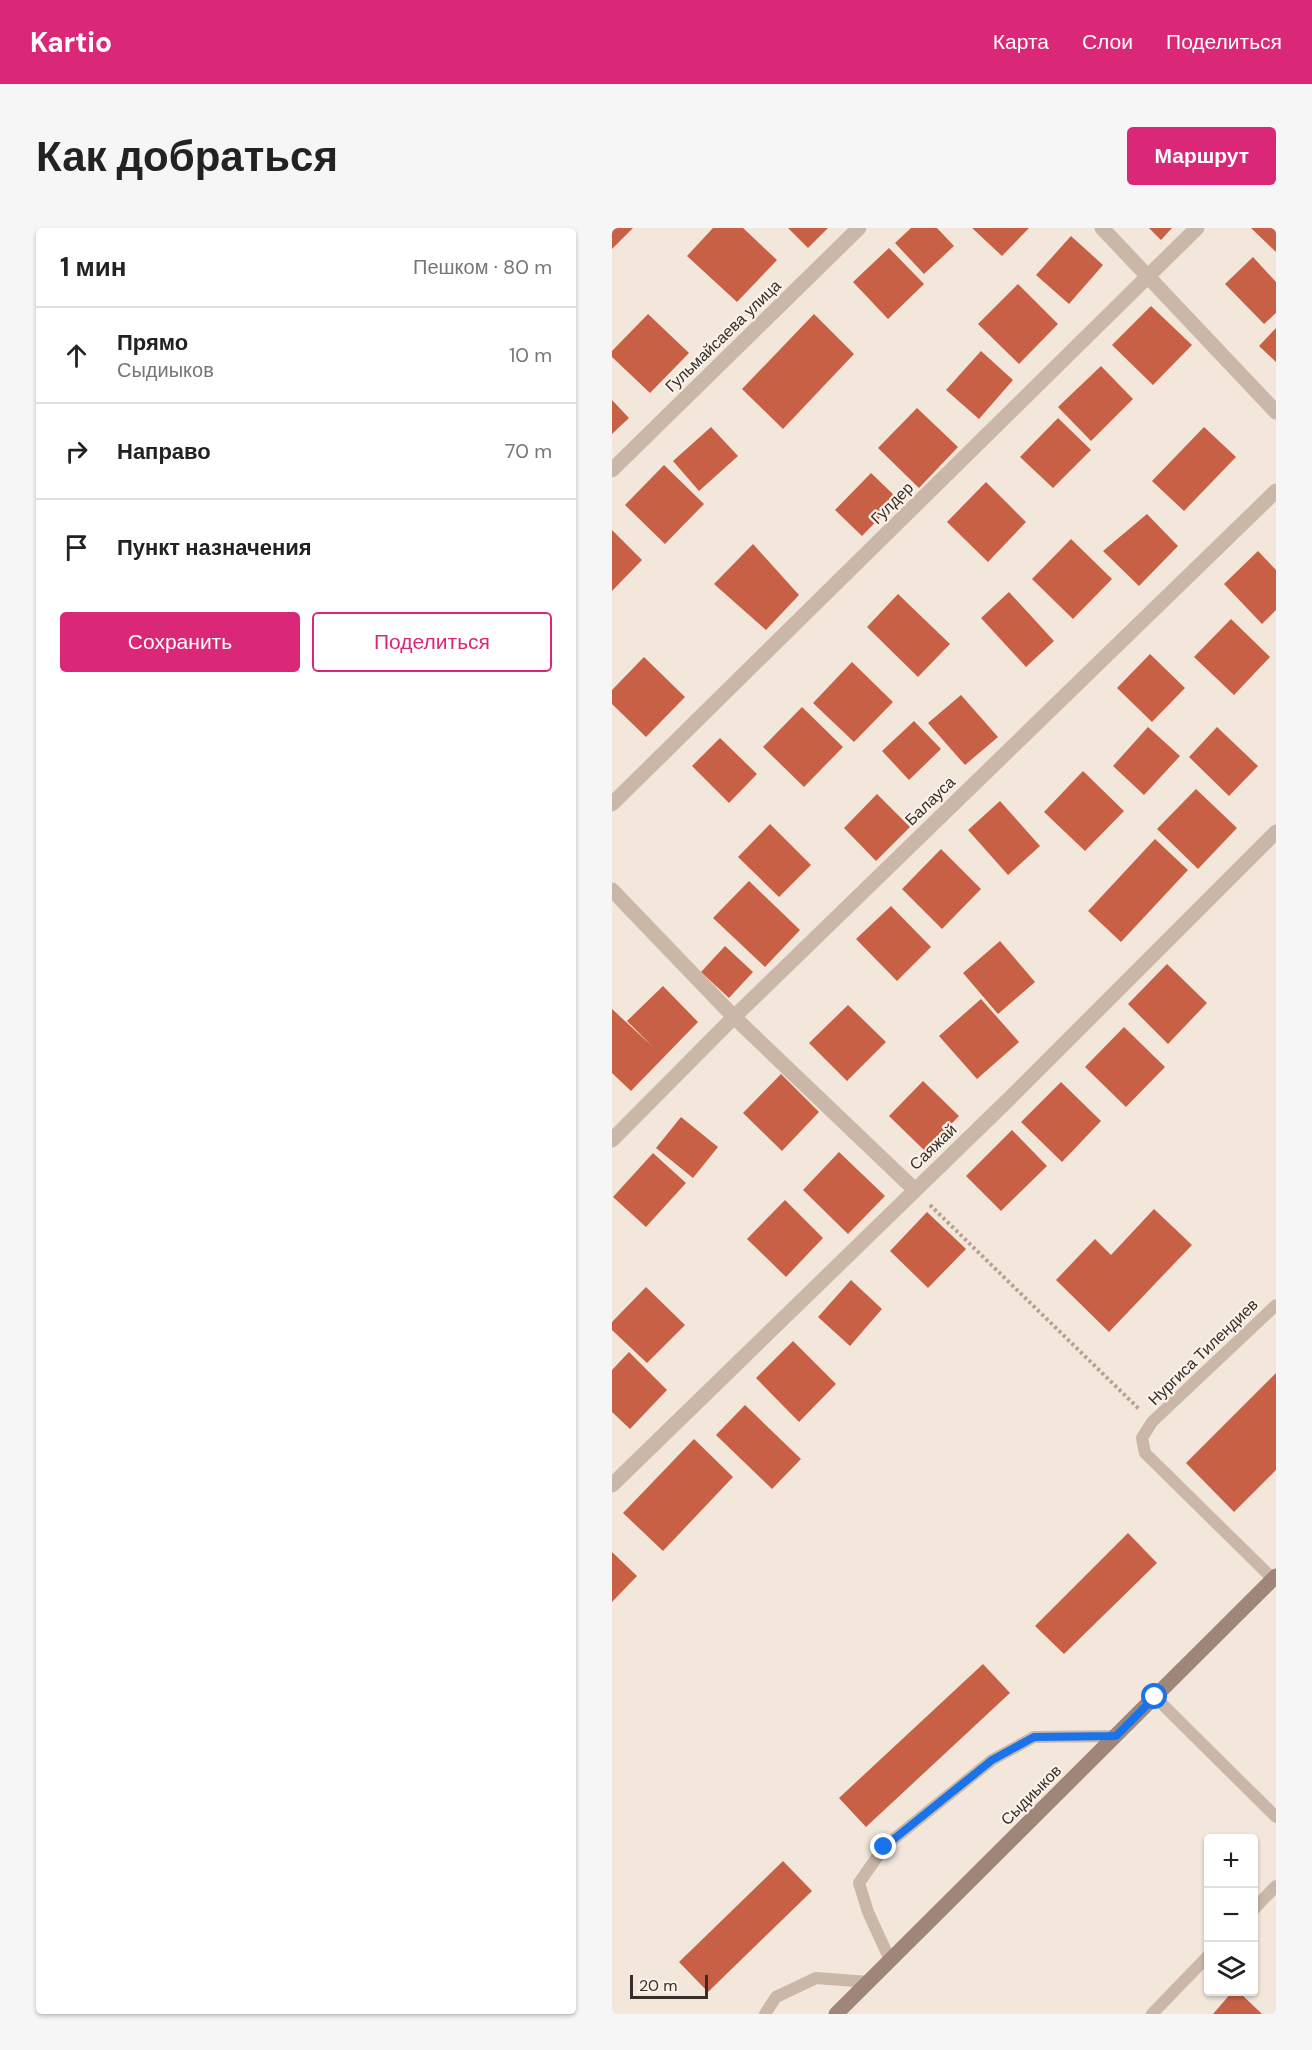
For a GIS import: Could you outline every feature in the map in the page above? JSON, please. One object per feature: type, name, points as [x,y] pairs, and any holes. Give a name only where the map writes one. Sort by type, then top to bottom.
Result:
[{"type":"street","name":"Гульмайсаева улица","points":[[612,470],[859,228]]},
{"type":"street","points":[[1102,228],[1149,275],[1276,412]]},
{"type":"street","name":"Гулдер","points":[[612,804],[1197,228]]},
{"type":"street","name":"Балауса","points":[[612,1140],[734,1017],[1276,491]]},
{"type":"street","name":"Саяжай","points":[[612,1485],[915,1190],[1276,832]]},
{"type":"street","points":[[612,890],[734,1017],[915,1190]]},
{"type":"street","name":"Сыдиыков","points":[[836,2014],[1274,1577]]},
{"type":"lane","name":"Нургиса Тилендиев","points":[[1152,1422],[1276,1306]]},
{"type":"lane","points":[[1152,1422],[1142,1438],[1144,1453],[1274,1577]]},
{"type":"lane","points":[[1155,1697],[1276,1817]]},
{"type":"lane","points":[[890,1960],[868,1912],[859,1883],[884,1847],[992,1760],[1034,1737],[1116,1736]]},
{"type":"lane","points":[[1258,1905],[1276,1886]]},
{"type":"lane","points":[[1152,2014],[1204,1961]]},
{"type":"lane","points":[[765,2014],[776,1997],[816,1978],[868,1982]]},
{"type":"path","points":[[915,1190],[1152,1422]]},
{"type":"building","points":[[612,228],[633,228],[612,249]]},
{"type":"building","points":[[713,228],[743,228],[777,260],[737,302],[687,256]]},
{"type":"building","points":[[788,228],[828,228],[808,248]]},
{"type":"building","points":[[911,228],[937,228],[954,246],[924,274],[895,243]]},
{"type":"building","points":[[972,228],[1029,228],[1002,256]]},
{"type":"building","points":[[1149,228],[1172,228],[1161,240]]},
{"type":"building","points":[[1251,228],[1276,228],[1276,252]]},
{"type":"building","points":[[1071,236],[1103,265],[1069,304],[1036,275]]},
{"type":"building","points":[[889,248],[924,284],[888,319],[853,282]]},
{"type":"building","points":[[1253,257],[1276,282],[1276,313],[1264,324],[1225,284]]},
{"type":"building","points":[[1018,284],[1058,324],[1019,364],[978,324]]},
{"type":"building","points":[[1151,306],[1192,345],[1153,385],[1112,345]]},
{"type":"building","points":[[648,314],[689,353],[650,393],[612,357],[612,351]]},
{"type":"building","points":[[814,314],[854,354],[783,429],[742,389]]},
{"type":"building","points":[[1276,328],[1276,362],[1259,346]]},
{"type":"building","points":[[981,351],[1013,380],[979,419],[946,390]]},
{"type":"building","points":[[1101,366],[1133,399],[1091,441],[1058,407]]},
{"type":"building","points":[[612,400],[629,418],[612,434]]},
{"type":"building","points":[[917,408],[958,447],[919,488],[878,448]]},
{"type":"building","points":[[1058,418],[1091,450],[1053,488],[1020,457]]},
{"type":"building","points":[[711,427],[738,456],[699,491],[673,461]]},
{"type":"building","points":[[1204,427],[1236,457],[1184,511],[1152,481]]},
{"type":"building","points":[[664,465],[704,504],[665,544],[625,505]]},
{"type":"building","points":[[871,473],[898,499],[862,536],[835,510]]},
{"type":"building","points":[[986,482],[1026,522],[988,562],[947,522]]},
{"type":"building","points":[[1147,514],[1178,546],[1139,586],[1103,551]]},
{"type":"building","points":[[612,530],[642,560],[612,591]]},
{"type":"building","points":[[1071,539],[1112,579],[1073,619],[1032,579]]},
{"type":"building","points":[[753,544],[799,595],[766,630],[714,584]]},
{"type":"building","points":[[1258,551],[1276,570],[1276,610],[1262,624],[1224,584]]},
{"type":"building","points":[[1009,592],[1054,641],[1026,667],[981,618]]},
{"type":"building","points":[[898,594],[950,644],[918,677],[867,627]]},
{"type":"building","points":[[1231,619],[1270,657],[1234,695],[1194,657]]},
{"type":"building","points":[[1150,654],[1185,688],[1152,722],[1117,688]]},
{"type":"building","points":[[644,657],[685,697],[646,737],[612,704],[612,690]]},
{"type":"building","points":[[852,662],[893,702],[854,742],[813,703]]},
{"type":"building","points":[[961,695],[998,737],[965,765],[928,723]]},
{"type":"building","points":[[802,707],[843,747],[804,787],[763,747]]},
{"type":"building","points":[[914,721],[941,749],[909,780],[882,751]]},
{"type":"building","points":[[1148,727],[1180,756],[1144,795],[1113,766]]},
{"type":"building","points":[[1217,727],[1258,766],[1229,796],[1189,757]]},
{"type":"building","points":[[720,738],[757,774],[729,803],[692,766]]},
{"type":"building","points":[[1083,771],[1124,811],[1085,851],[1044,812]]},
{"type":"building","points":[[1196,789],[1237,828],[1198,869],[1157,829]]},
{"type":"building","points":[[877,794],[910,827],[876,861],[844,828]]},
{"type":"building","points":[[1000,801],[1040,846],[1008,875],[968,830]]},
{"type":"building","points":[[770,824],[811,865],[779,897],[738,857]]},
{"type":"building","points":[[1155,839],[1188,870],[1121,942],[1088,911]]},
{"type":"building","points":[[941,849],[981,889],[942,929],[902,889]]},
{"type":"building","points":[[749,881],[800,930],[765,967],[713,918]]},
{"type":"building","points":[[891,906],[931,947],[897,981],[856,939]]},
{"type":"building","points":[[1000,941],[1035,982],[998,1014],[963,973]]},
{"type":"building","points":[[725,946],[753,972],[729,998],[701,972]]},
{"type":"building","points":[[1167,964],[1207,1003],[1168,1044],[1128,1004]]},
{"type":"building","points":[[663,986],[698,1022],[631,1091],[612,1073],[612,1009],[653,1047],[627,1021]]},
{"type":"building","points":[[981,999],[1019,1042],[977,1079],[939,1036]]},
{"type":"building","points":[[848,1005],[886,1042],[847,1081],[809,1043]]},
{"type":"building","points":[[1124,1027],[1165,1067],[1126,1107],[1085,1067]]},
{"type":"building","points":[[781,1074],[819,1112],[782,1151],[743,1113]]},
{"type":"building","points":[[923,1081],[959,1116],[925,1151],[889,1116]]},
{"type":"building","points":[[1061,1082],[1101,1121],[1062,1162],[1021,1122]]},
{"type":"building","points":[[681,1117],[718,1147],[693,1178],[656,1148]]},
{"type":"building","points":[[1012,1130],[1047,1166],[1001,1211],[966,1176]]},
{"type":"building","points":[[839,1152],[885,1196],[848,1234],[803,1190]]},
{"type":"building","points":[[653,1153],[686,1183],[646,1227],[613,1197]]},
{"type":"building","points":[[785,1200],[823,1238],[786,1277],[747,1239]]},
{"type":"building","points":[[1154,1209],[1192,1245],[1109,1332],[1056,1280],[1095,1239],[1111,1255]]},
{"type":"building","points":[[927,1212],[966,1249],[928,1288],[890,1251]]},
{"type":"building","points":[[851,1280],[882,1309],[850,1346],[818,1317]]},
{"type":"building","points":[[646,1287],[685,1325],[647,1363],[612,1330],[612,1322]]},
{"type":"building","points":[[793,1341],[836,1384],[799,1422],[756,1378]]},
{"type":"building","points":[[629,1352],[667,1390],[630,1429],[612,1412],[612,1370]]},
{"type":"building","points":[[1276,1373],[1276,1470],[1234,1512],[1186,1463]]},
{"type":"building","points":[[745,1405],[801,1459],[772,1489],[716,1435]]},
{"type":"building","points":[[694,1439],[733,1477],[663,1551],[623,1513]]},
{"type":"building","points":[[1128,1533],[1157,1563],[1064,1654],[1035,1626]]},
{"type":"building","points":[[612,1552],[637,1576],[612,1602]]},
{"type":"building","points":[[983,1664],[1010,1693],[866,1827],[839,1798]]},
{"type":"building","points":[[783,1861],[812,1891],[708,1992],[679,1962]]},
{"type":"building","points":[[1229,1996],[1243,1996],[1262,2014],[1213,2014]]},
{"type":"route","points":[[884,1847],[992,1760],[1034,1737],[1116,1736],[1155,1697]]}]
